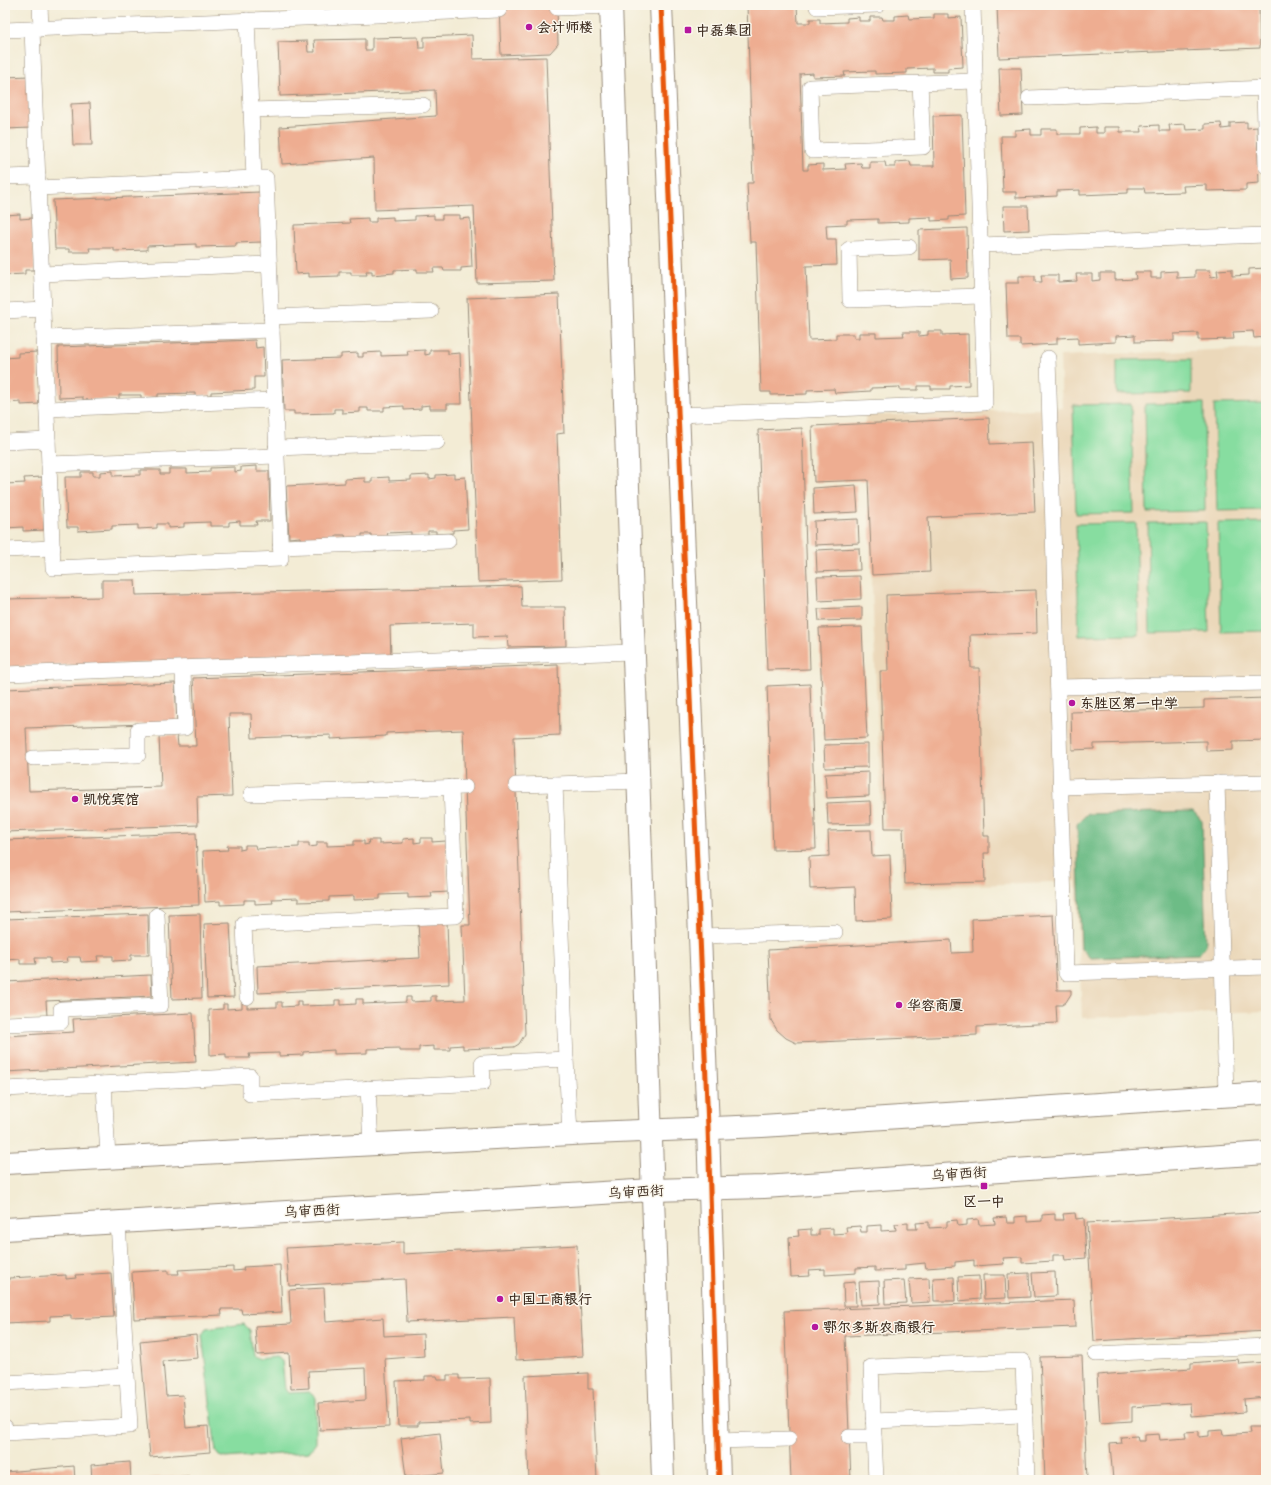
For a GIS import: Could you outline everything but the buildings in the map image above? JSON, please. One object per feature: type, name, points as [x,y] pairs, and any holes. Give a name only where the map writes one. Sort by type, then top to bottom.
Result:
[{"type":"street","points":[[661,5],[708,1127],[718,1480]]},
{"type":"street","points":[[611,6],[662,1480]]},
{"type":"street","points":[[5,1163],[708,1127],[762,1126],[1266,1093]]},
{"type":"street","name":"乌审西街","points":[[5,1229],[652,1190],[772,1187],[1266,1153]]},
{"type":"lane","points":[[5,177],[38,182],[266,178],[281,559],[53,568],[38,182],[36,29],[40,5]]},
{"type":"lane","points":[[816,7],[878,5]]},
{"type":"lane","points":[[678,415],[985,403],[973,5]]},
{"type":"lane","points":[[557,8],[611,6]]},
{"type":"lane","points":[[5,30],[499,10]]},
{"type":"lane","points":[[247,20],[254,178]]},
{"type":"lane","points":[[920,83],[923,147],[812,151],[810,88],[920,83],[975,81]]},
{"type":"lane","points":[[1029,98],[1265,88],[1266,166]]},
{"type":"lane","points":[[251,110],[423,106]]},
{"type":"lane","points":[[980,245],[1266,235]]},
{"type":"lane","points":[[909,247],[849,249],[850,300],[982,296]]},
{"type":"lane","points":[[42,274],[269,264]]},
{"type":"lane","points":[[5,311],[43,310]]},
{"type":"lane","points":[[44,338],[431,311]]},
{"type":"lane","points":[[1048,358],[1066,973],[1266,967]]},
{"type":"lane","points":[[47,409],[274,400]]},
{"type":"lane","points":[[5,442],[48,440]]},
{"type":"lane","points":[[50,464],[437,442]]},
{"type":"lane","points":[[280,547],[448,541]]},
{"type":"lane","points":[[5,550],[53,548]]},
{"type":"lane","points":[[5,674],[633,652]]},
{"type":"lane","points":[[34,758],[138,755],[138,730],[185,728],[183,668]]},
{"type":"lane","points":[[1058,687],[1266,683]]},
{"type":"lane","points":[[516,785],[638,781]]},
{"type":"lane","points":[[1061,787],[1266,782]]},
{"type":"lane","points":[[1217,783],[1226,1095]]},
{"type":"lane","points":[[555,784],[570,1134]]},
{"type":"lane","points":[[247,997],[244,924],[456,916],[458,787],[251,794]]},
{"type":"lane","points":[[5,1024],[61,1022],[61,1009],[160,1005],[157,915]]},
{"type":"lane","points":[[700,936],[835,932]]},
{"type":"lane","points":[[5,1089],[250,1076],[250,1094],[483,1083],[482,1063],[566,1059]]},
{"type":"lane","points":[[104,1084],[108,1158]]},
{"type":"lane","points":[[368,1088],[371,1144]]},
{"type":"lane","points":[[5,1427],[5,1433],[130,1426],[118,1222]]},
{"type":"lane","points":[[1096,1354],[1266,1346]]},
{"type":"lane","points":[[876,1480],[871,1367],[1023,1361],[1027,1480]]},
{"type":"lane","points":[[5,1383],[126,1376]]},
{"type":"lane","points":[[873,1421],[1025,1415]]},
{"type":"lane","points":[[849,1437],[874,1437]]},
{"type":"lane","points":[[717,1442],[789,1439]]},
{"type":"shaded area","name":"东胜区第一中学","points":[[1266,348],[1266,1011],[1082,1018],[1076,881],[902,888],[900,831],[882,831],[865,416],[1062,408],[1060,356]]},
{"type":"green space","points":[[1191,359],[1191,393],[1117,394],[1117,360]]},
{"type":"green space","points":[[1204,403],[1205,511],[1147,512],[1145,404]]},
{"type":"green space","points":[[1266,403],[1266,510],[1217,511],[1214,404]]},
{"type":"green space","points":[[1131,404],[1134,513],[1076,514],[1073,405]]},
{"type":"green space","points":[[1206,522],[1209,632],[1150,633],[1148,523]]},
{"type":"green space","points":[[1266,522],[1266,631],[1221,632],[1218,523]]},
{"type":"green space","points":[[1136,523],[1139,635],[1079,636],[1076,524]]},
{"type":"green space","points":[[1193,811],[1202,821],[1206,945],[1199,954],[1090,958],[1081,948],[1077,824],[1087,814]]},
{"type":"green space","points":[[244,1324],[250,1330],[253,1356],[259,1359],[276,1357],[282,1361],[285,1389],[288,1393],[309,1392],[316,1398],[316,1443],[309,1452],[225,1458],[219,1456],[216,1452],[202,1335],[206,1329]]},
{"type":"cycle path","points":[[661,5],[708,1127],[719,1480]]},
{"type":"place","name":"会计师楼","points":[[529,27]]},
{"type":"place","name":"中磊集团","points":[[688,30]]},
{"type":"place","name":"东胜区第一中学","points":[[1072,703]]},
{"type":"place","name":"凯悦宾馆","points":[[75,799]]},
{"type":"place","name":"华容商厦","points":[[899,1005]]},
{"type":"place","name":"区一中","points":[[984,1186]]},
{"type":"place","name":"中国工商银行","points":[[500,1299]]},
{"type":"place","name":"鄂尔多斯农商银行","points":[[815,1327]]}]
